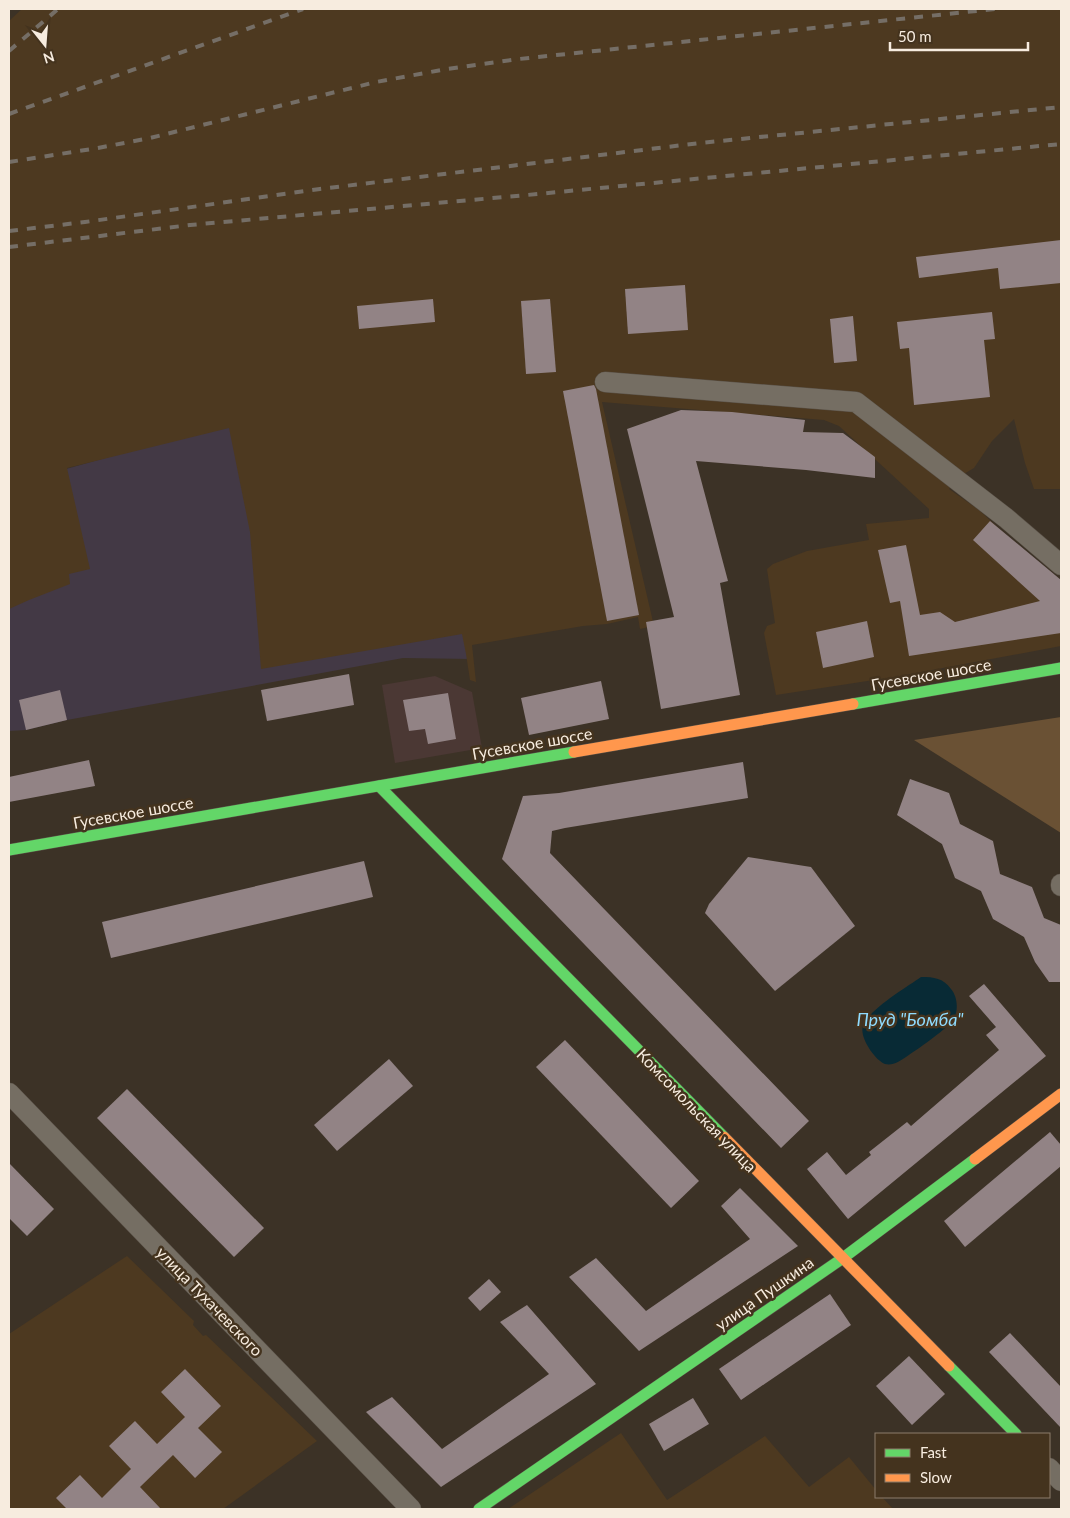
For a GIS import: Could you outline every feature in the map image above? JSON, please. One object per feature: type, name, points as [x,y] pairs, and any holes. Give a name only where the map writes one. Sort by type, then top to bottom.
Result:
[{"type":"main road","name":"Гусевское шоссе","points":[[9,850],[1061,668]]},
{"type":"main road","name":"Комсомольская улица","points":[[379,786],[1015,1433]]},
{"type":"main road","name":"улица Пушкина","points":[[479,1509],[843,1258],[1061,1094]]},
{"type":"street","points":[[605,382],[856,402],[1006,518],[1061,565]]},
{"type":"street","name":"улица Тухачевского","points":[[9,1094],[411,1509]]},
{"type":"street","points":[[1050,1469],[1061,1481]]},
{"type":"shaded area","points":[[22,9],[1061,9],[1061,489],[1034,489],[1025,463],[1014,419],[992,441],[974,468],[957,478],[949,489],[979,510],[1061,587],[1061,646],[900,676],[776,695],[764,633],[767,626],[775,623],[767,569],[773,564],[807,551],[869,540],[866,524],[929,518],[929,509],[839,426],[824,420],[602,402],[654,626],[640,629],[638,617],[607,624],[583,626],[472,645],[476,682],[470,680],[462,634],[261,669],[250,532],[229,428],[67,468],[90,569],[69,574],[70,584],[9,609],[9,21]]},
{"type":"shaded area","points":[[334,394],[440,507],[472,659],[403,658],[67,720],[26,730],[9,731],[9,485]]},
{"type":"shaded area","points":[[435,676],[472,692],[482,748],[395,763],[382,685]]},
{"type":"shaded area","points":[[1061,717],[1061,833],[914,740]]},
{"type":"shaded area","points":[[127,1256],[194,1321],[193,1325],[203,1336],[206,1335],[317,1441],[223,1509],[9,1509],[9,1334]]},
{"type":"shaded area","points":[[621,1433],[667,1500],[765,1436],[809,1487],[849,1457],[875,1489],[875,1498],[883,1498],[893,1509],[508,1509]]},
{"type":"water","name":"Пруд \"Бомба\"","points":[[921,977],[930,977],[945,982],[955,996],[956,1014],[937,1035],[899,1062],[885,1064],[869,1048],[863,1036],[863,1026],[866,1020],[880,1006]]},
{"type":"building","points":[[1061,240],[1061,283],[1000,289],[998,268],[919,278],[916,257]]},
{"type":"building","points":[[685,285],[688,330],[628,334],[625,289]]},
{"type":"building","points":[[433,299],[435,322],[359,329],[357,306]]},
{"type":"building","points":[[550,299],[556,372],[526,374],[521,301]]},
{"type":"building","points":[[992,312],[995,339],[984,340],[990,397],[914,405],[909,348],[900,349],[897,322]]},
{"type":"building","points":[[853,316],[857,361],[834,363],[830,319]]},
{"type":"building","points":[[594,385],[639,615],[607,621],[563,391]]},
{"type":"building","points":[[681,410],[732,412],[805,420],[803,432],[843,433],[875,457],[875,478],[696,461],[728,581],[720,583],[740,695],[661,709],[646,622],[674,617],[627,429]]},
{"type":"building","points":[[990,521],[1061,580],[1061,633],[909,656],[900,601],[890,603],[878,550],[906,545],[920,615],[940,612],[955,622],[1040,601],[973,540]]},
{"type":"building","points":[[867,621],[874,657],[823,668],[816,632]]},
{"type":"building","points":[[349,674],[354,705],[267,721],[261,690]]},
{"type":"building","points":[[601,681],[609,719],[529,735],[521,698]]},
{"type":"building","points":[[60,690],[67,720],[26,730],[19,700]]},
{"type":"building","points":[[448,693],[456,739],[428,744],[425,729],[409,731],[403,700]]},
{"type":"building","points":[[89,760],[95,786],[9,802],[9,777]]},
{"type":"building","points":[[743,762],[748,798],[552,831],[550,853],[809,1121],[781,1148],[502,859],[523,796],[559,793]]},
{"type":"building","points":[[910,779],[949,793],[960,824],[993,841],[1000,874],[1032,887],[1044,918],[1061,925],[1061,982],[1049,982],[1035,962],[1024,937],[993,919],[981,891],[955,878],[942,844],[897,815]]},
{"type":"building","points":[[748,857],[811,867],[855,926],[775,991],[705,913],[709,904]]},
{"type":"building","points":[[364,861],[373,897],[111,958],[102,922]]},
{"type":"building","points":[[984,984],[1046,1056],[848,1219],[807,1169],[827,1152],[846,1175],[871,1155],[869,1152],[907,1122],[911,1126],[999,1050],[986,1035],[996,1027],[969,996]]},
{"type":"building","points":[[565,1040],[699,1181],[671,1208],[536,1067]]},
{"type":"building","points":[[389,1059],[413,1086],[337,1151],[314,1125]]},
{"type":"building","points":[[127,1089],[264,1228],[234,1257],[97,1118]]},
{"type":"building","points":[[1050,1132],[1061,1145],[1061,1166],[965,1247],[944,1221]]},
{"type":"building","points":[[9,1163],[54,1209],[27,1236],[9,1218]]},
{"type":"building","points":[[740,1188],[798,1246],[639,1351],[569,1277],[596,1258],[646,1311],[750,1239],[721,1206]]},
{"type":"building","points":[[489,1279],[501,1292],[480,1311],[468,1298]]},
{"type":"building","points":[[830,1294],[851,1325],[741,1400],[719,1369]]},
{"type":"building","points":[[527,1305],[596,1384],[441,1487],[366,1412],[392,1397],[442,1449],[549,1374],[500,1322]]},
{"type":"building","points":[[1010,1333],[1061,1387],[1061,1428],[989,1352]]},
{"type":"building","points":[[909,1356],[945,1394],[912,1425],[876,1386]]},
{"type":"building","points":[[185,1369],[221,1406],[198,1428],[222,1452],[195,1478],[173,1455],[140,1487],[161,1509],[67,1509],[56,1498],[80,1475],[102,1498],[131,1469],[109,1446],[135,1421],[157,1444],[185,1417],[161,1392]]},
{"type":"building","points":[[693,1398],[709,1424],[664,1451],[649,1424]]},
{"type":"railway","points":[[9,51],[58,9]]},
{"type":"railway","points":[[9,114],[303,9]]},
{"type":"railway","points":[[9,162],[150,138],[376,82],[447,69],[519,59],[995,9]]},
{"type":"railway","points":[[9,231],[320,189],[700,143],[1061,107]]},
{"type":"railway","points":[[9,247],[190,225],[1061,144]]},
{"type":"traffic: fast","points":[[853,704],[1061,668]]},
{"type":"traffic: fast","points":[[9,850],[574,752]]},
{"type":"traffic: fast","points":[[379,786],[724,1137]]},
{"type":"traffic: fast","points":[[479,1509],[843,1258],[975,1159]]},
{"type":"traffic: fast","points":[[949,1366],[1015,1433]]},
{"type":"traffic: slow","points":[[574,752],[853,704]]},
{"type":"traffic: slow","points":[[975,1159],[1061,1094]]},
{"type":"traffic: slow","points":[[724,1137],[949,1366]]}]
